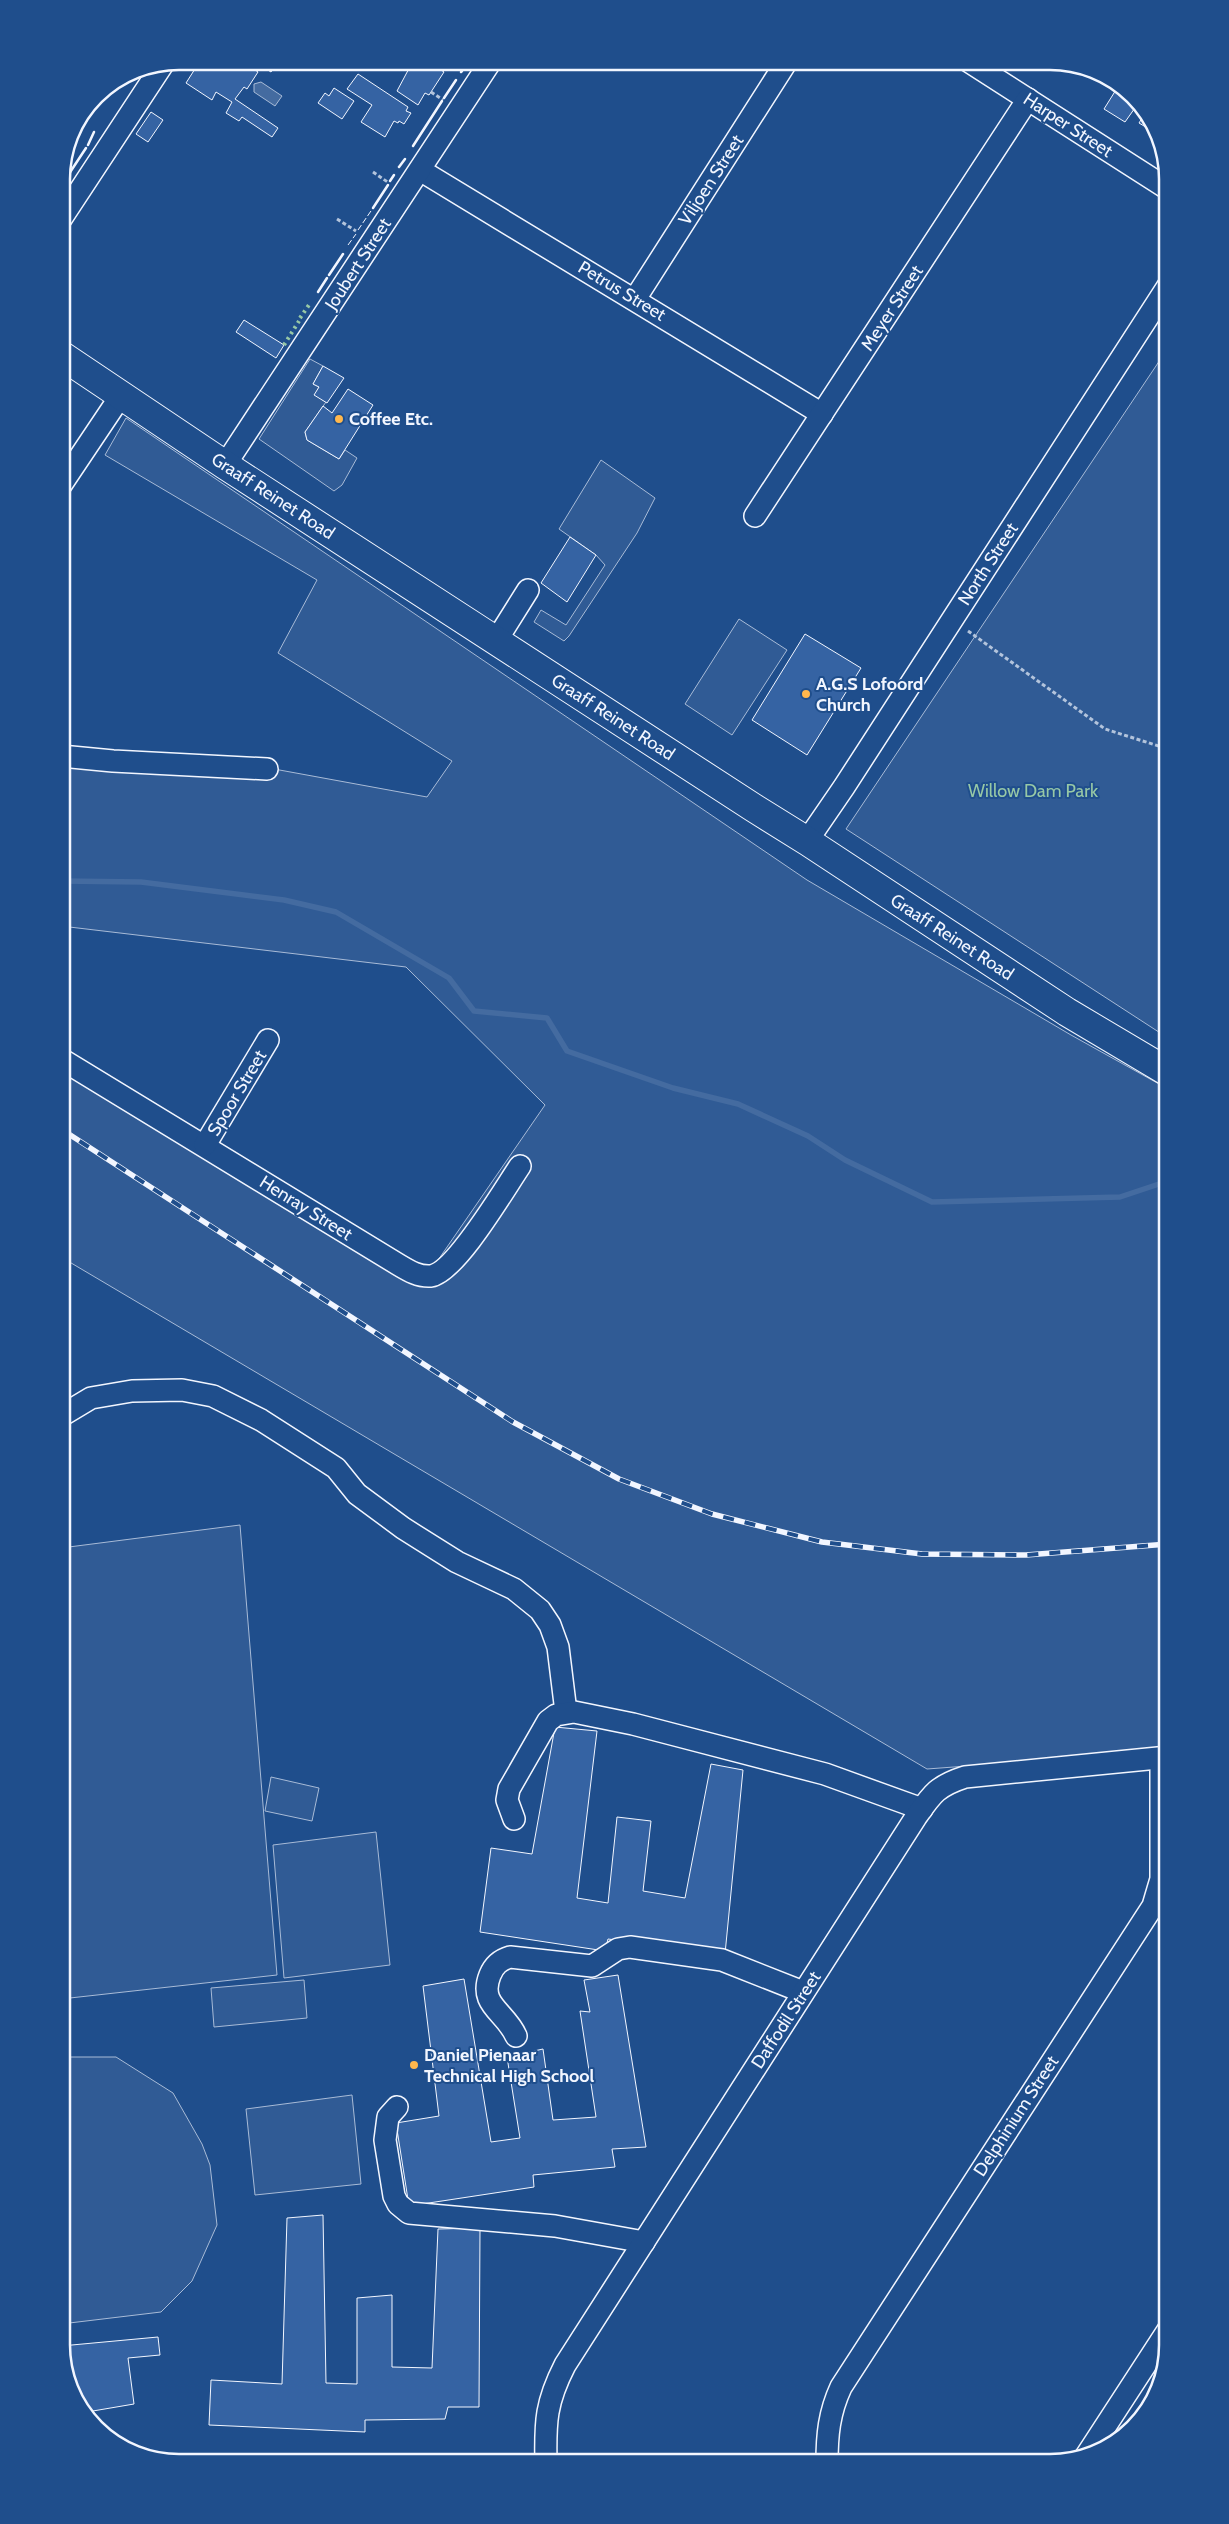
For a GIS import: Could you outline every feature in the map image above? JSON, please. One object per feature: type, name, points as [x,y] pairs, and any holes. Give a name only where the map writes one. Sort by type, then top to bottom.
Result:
[{"type":"main road","name":"Graaff Reinet Road","points":[[70,360],[225,465],[808,841],[1067,1012],[1159,1067]]},
{"type":"street","name":"Joubert Street","points":[[225,465],[485,70]]},
{"type":"street","name":"Viljoen Street","points":[[635,298],[782,70]]},
{"type":"street","name":"Harper Street","points":[[981,70],[1159,183]]},
{"type":"street","points":[[70,205],[153,73]]},
{"type":"street","name":"Meyer Street","points":[[755,516],[1028,100]]},
{"type":"street","name":"Petrus Street","points":[[420,170],[635,298],[822,414]]},
{"type":"street","name":"North Street","points":[[808,841],[1159,300]]},
{"type":"street","points":[[70,473],[122,394]]},
{"type":"street","points":[[496,641],[528,590]]},
{"type":"street","points":[[70,757],[113,762],[267,769]]},
{"type":"street","name":"Spoor Street","points":[[205,1146],[268,1040]]},
{"type":"street","name":"Henray Street","points":[[70,1064],[418,1275],[432,1276],[450,1264],[464,1248],[520,1166]]},
{"type":"street","points":[[70,1411],[91,1398],[132,1392],[182,1390],[213,1396],[261,1420],[336,1468],[357,1494],[403,1528],[458,1562],[514,1589],[540,1610],[550,1625],[558,1648],[566,1712]]},
{"type":"street","points":[[514,1819],[507,1800],[512,1783],[548,1721],[556,1715],[566,1712],[584,1713],[633,1724],[824,1774],[922,1809]]},
{"type":"street","name":"Daffodil Street","points":[[546,2454],[545,2425],[552,2389],[565,2365],[803,1992],[935,1791],[950,1782],[965,1777],[1159,1758]]},
{"type":"street","name":"Delphinium Street","points":[[827,2454],[828,2429],[832,2408],[840,2387],[1153,1906],[1159,1888]]},
{"type":"street","points":[[516,2036],[511,2023],[491,2004],[487,1994],[488,1980],[492,1970],[501,1960],[510,1957],[592,1966],[618,1949],[630,1947],[722,1960],[803,1992]]},
{"type":"street","points":[[396,2107],[388,2117],[385,2140],[394,2196],[398,2204],[409,2213],[555,2226],[644,2242]]},
{"type":"street","points":[[1093,2446],[1159,2344]]},
{"type":"path","points":[[431,92],[448,104]]},
{"type":"path","points":[[373,172],[394,186]]},
{"type":"path","points":[[338,219],[362,235]]},
{"type":"path","points":[[952,621],[991,646],[1105,729],[1159,746]]},
{"type":"shaded area","points":[[261,82],[282,96],[275,106],[254,92],[254,84]]},
{"type":"shaded area","points":[[310,359],[323,366],[313,384],[319,387],[315,395],[326,402],[305,432],[307,440],[339,459],[345,450],[357,458],[342,485],[334,491],[259,439]]},
{"type":"shaded area","name":"Willow Dam Park","points":[[1159,361],[1159,1032],[846,829]]},
{"type":"shaded area","points":[[126,418],[807,880],[1071,1035],[1159,1084],[1159,1752],[927,1769],[70,1262],[70,1066],[425,1279],[545,1105],[406,967],[70,927],[70,749],[274,769],[427,797],[452,761],[278,653],[317,580],[105,455]]},
{"type":"shaded area","points":[[601,460],[655,498],[637,533],[564,641],[534,622],[541,610],[566,625],[605,565],[596,555],[559,529]]},
{"type":"shaded area","points":[[739,619],[787,650],[732,735],[685,704]]},
{"type":"shaded area","points":[[240,1525],[277,1975],[70,1998],[70,1547]]},
{"type":"shaded area","points":[[271,1777],[319,1788],[312,1821],[265,1811]]},
{"type":"shaded area","points":[[376,1832],[390,1965],[284,1978],[273,1845]]},
{"type":"shaded area","points":[[304,1980],[307,2018],[214,2027],[211,1988]]},
{"type":"shaded area","points":[[70,2057],[116,2057],[173,2093],[202,2144],[210,2165],[217,2225],[192,2281],[161,2312],[70,2323]]},
{"type":"shaded area","points":[[352,2095],[361,2184],[255,2195],[246,2109]]},
{"type":"building","points":[[194,70],[255,70],[258,72],[247,89],[244,87],[235,99],[278,128],[272,137],[242,117],[239,121],[226,113],[232,102],[216,92],[212,100],[186,83]]},
{"type":"building","points":[[408,70],[441,70],[444,72],[429,95],[425,93],[418,105],[397,91]]},
{"type":"building","points":[[358,74],[408,107],[406,111],[411,113],[404,124],[394,121],[385,137],[361,122],[372,105],[347,89]]},
{"type":"building","points":[[334,88],[354,101],[342,119],[318,103],[325,93],[329,96]]},
{"type":"building","points":[[1115,92],[1134,110],[1125,122],[1104,109]]},
{"type":"building","points":[[151,112],[163,120],[148,142],[136,134]]},
{"type":"building","points":[[244,320],[284,345],[276,358],[236,332]]},
{"type":"building","points":[[323,366],[344,378],[327,403],[314,395],[319,387],[313,384]]},
{"type":"building","name":"Coffee Etc.","points":[[348,389],[373,405],[339,459],[307,440],[305,432],[323,406],[332,413]]},
{"type":"building","points":[[570,537],[596,555],[567,602],[541,583]]},
{"type":"building","name":"A.G.S Lofoord Church","points":[[805,634],[861,668],[807,755],[752,720]]},
{"type":"building","points":[[555,1727],[597,1731],[577,1898],[608,1903],[617,1817],[651,1821],[643,1891],[685,1898],[711,1764],[743,1770],[725,1954],[608,1939],[605,1951],[480,1932],[491,1848],[532,1854]]},
{"type":"building","points":[[618,1975],[646,2147],[612,2149],[615,2167],[533,2175],[534,2187],[409,2206],[396,2123],[439,2116],[423,1986],[464,1979],[491,2142],[520,2138],[507,2057],[543,2049],[553,2120],[596,2117],[580,2011],[590,2012],[584,1980]]},
{"type":"building","points":[[323,2215],[326,2383],[357,2384],[357,2298],[392,2295],[392,2367],[432,2368],[438,2229],[480,2228],[479,2407],[448,2407],[445,2419],[365,2420],[365,2432],[209,2425],[211,2380],[282,2384],[287,2218]]},
{"type":"building","points":[[158,2337],[160,2355],[128,2358],[134,2404],[93,2411],[78,2387],[72,2366],[70,2345]]},
{"type":"waterway","points":[[70,881],[141,882],[284,900],[336,912],[449,978],[474,1011],[547,1018],[567,1051],[673,1088],[738,1104],[808,1136],[845,1160],[932,1202],[1120,1197],[1159,1184]]},
{"type":"railway","points":[[70,1135],[513,1422],[619,1479],[712,1514],[822,1542],[922,1554],[1026,1555],[1159,1545]]},
{"type":"hedge","points":[[300,318],[311,302]]},
{"type":"hedge","points":[[284,345],[299,321]]},
{"type":"fence","points":[[358,230],[373,208]]},
{"type":"fence","points":[[348,245],[356,234]]},
{"type":"wall","points":[[444,98],[456,80]]},
{"type":"wall","points":[[413,146],[442,101]]},
{"type":"wall","points":[[88,145],[94,132]]},
{"type":"wall","points":[[70,172],[86,148]]},
{"type":"wall","points":[[399,167],[405,159]]},
{"type":"wall","points":[[390,181],[394,175]]},
{"type":"wall","points":[[373,208],[388,185]]},
{"type":"wall","points":[[329,275],[343,254]]},
{"type":"wall","points":[[318,292],[327,278]]},
{"type":"place","name":"Coffee Etc.","points":[[339,419]]},
{"type":"place","name":"A.G.S Lofoord Church","points":[[806,694]]},
{"type":"place","name":"Daniel Pienaar Technical High School","points":[[414,2065]]}]
